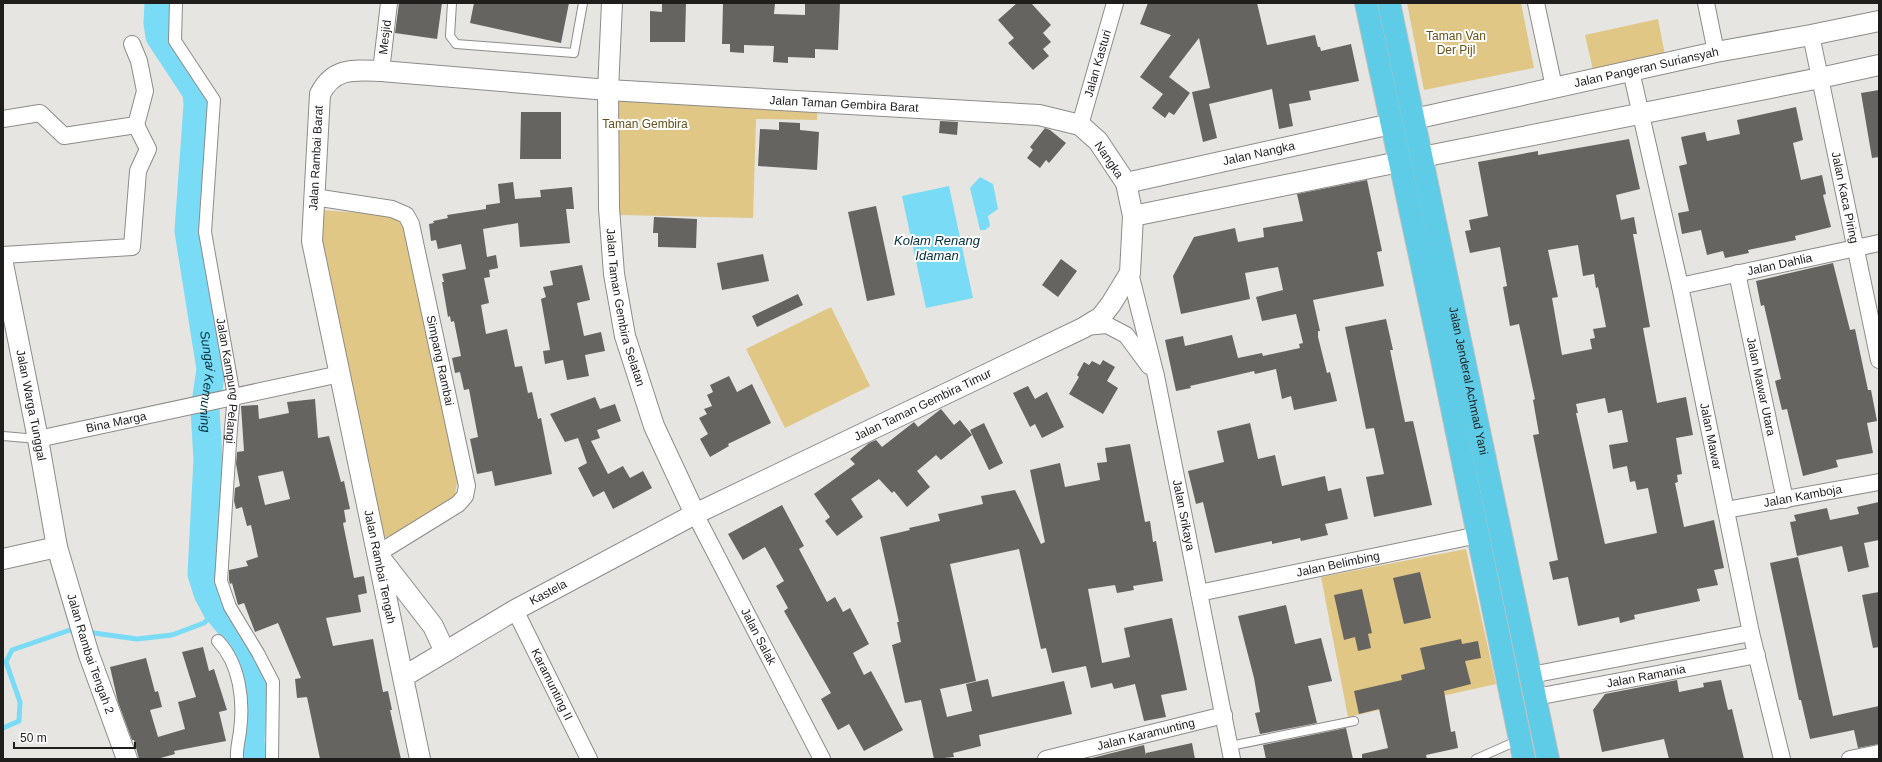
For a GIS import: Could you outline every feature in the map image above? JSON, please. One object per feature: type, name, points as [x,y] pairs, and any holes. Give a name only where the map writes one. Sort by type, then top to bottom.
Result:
[{"type":"highway","name":"Jalan Jenderal Achmad Yani","points":[[1366,3],[1440,350],[1522,749]]},
{"type":"highway","name":"Jalan Jenderal Achmad Yani","points":[[1389,3],[1548,759]]},
{"type":"street","name":"Jalan Kampung Pelangi","points":[[176,3],[175,41],[214,100],[205,232],[233,396],[221,581],[230,607],[258,653],[273,682],[272,759]]},
{"type":"street","name":"Mesjid","points":[[381,71],[389,3]]},
{"type":"street","name":"Jalan Taman Gembira Selatan","points":[[612,3],[608,90],[610,223],[614,274],[625,336],[654,426],[695,514]]},
{"type":"street","name":"Jalan Kasturi","points":[[1080,125],[1115,3]]},
{"type":"street","points":[[1536,3],[1554,87]]},
{"type":"street","points":[[1706,3],[1716,52]]},
{"type":"street","name":"Jalan Pangeran Suriansyah","points":[[1414,119],[1716,52],[1879,21]]},
{"type":"street","name":"Jalan Kaca Piring","points":[[1811,35],[1879,360]]},
{"type":"street","points":[[3,255],[132,247],[138,171],[148,148],[136,125],[145,91],[139,61],[132,44]]},
{"type":"street","points":[[1422,157],[1879,65]]},
{"type":"street","name":"Jalan Rambai Barat","points":[[340,374],[312,240],[320,94],[326,82],[336,75],[353,70],[608,90]]},
{"type":"street","name":"Jalan Mawar","points":[[1631,71],[1680,286],[1752,633],[1782,759]]},
{"type":"street","name":"Jalan Taman Gembira Barat","points":[[608,90],[1039,115],[1080,125]]},
{"type":"street","points":[[3,119],[40,113],[64,136],[136,125]]},
{"type":"street","name":"Jalan Nangka","points":[[1126,184],[1391,124]]},
{"type":"street","name":"Nangka","points":[[1080,125],[1098,141],[1126,184],[1133,216],[1130,272]]},
{"type":"street","points":[[1133,216],[1399,162]]},
{"type":"street","name":"Simpang Rambai","points":[[314,197],[392,209],[406,215],[411,224],[467,486],[466,496],[458,504],[377,554]]},
{"type":"street","name":"Jalan Dahlia","points":[[1680,286],[1879,243]]},
{"type":"street","name":"Jalan Warga Tunggal","points":[[3,264],[38,439],[57,547]]},
{"type":"street","name":"Jalan Taman Gembira Timur","points":[[695,514],[1083,328],[1101,317],[1112,304],[1130,272]]},
{"type":"street","name":"Jalan Srikaya","points":[[1130,272],[1156,376],[1231,753]]},
{"type":"street","name":"Jalan Mawar Utara","points":[[1737,273],[1786,500]]},
{"type":"street","points":[[1083,328],[1107,325],[1126,335],[1141,352],[1156,376]]},
{"type":"street","points":[[233,396],[340,374]]},
{"type":"street","name":"Jalan Rambai Tengah","points":[[340,374],[420,759]]},
{"type":"street","name":"Bina Marga","points":[[38,439],[233,396]]},
{"type":"street","name":"Jalan Kamboja","points":[[1726,510],[1879,482]]},
{"type":"street","name":"Kastela","points":[[404,677],[515,610],[695,514]]},
{"type":"street","name":"Jalan Salak","points":[[695,514],[822,759]]},
{"type":"street","name":"Jalan Belimbing","points":[[1199,593],[1478,535]]},
{"type":"street","points":[[3,559],[57,547]]},
{"type":"street","name":"Jalan Rambai Tengah 2","points":[[57,547],[89,655],[128,759]]},
{"type":"street","points":[[377,554],[433,626],[445,652]]},
{"type":"street","name":"Karamunting II","points":[[515,610],[589,759]]},
{"type":"street","name":"Jalan Ramania","points":[[1531,675],[1752,633]]},
{"type":"street","points":[[218,641],[226,650],[236,675],[242,702],[237,759]]},
{"type":"street","name":"Jalan Ramania","points":[[1536,697],[1757,655]]},
{"type":"street","name":"Jalan Karamunting","points":[[1046,759],[1224,715]]},
{"type":"street","points":[[1850,759],[1879,753]]},
{"type":"lane","points":[[452,3],[450,36],[456,44],[574,53],[583,3]]},
{"type":"lane","points":[[3,436],[38,439]]},
{"type":"lane","points":[[1231,753],[1354,721]]},
{"type":"lane","points":[[1476,759],[1522,749]]},
{"type":"green space","name":"Taman Van Der Pijl","points":[[1407,3],[1521,3],[1534,68],[1424,90]]},
{"type":"green space","points":[[1658,19],[1665,55],[1593,70],[1585,35]]},
{"type":"green space","name":"Taman Gembira","points":[[618,97],[818,104],[817,120],[756,119],[753,218],[620,215]]},
{"type":"green space","points":[[321,210],[390,215],[402,220],[458,475],[454,501],[389,537],[380,539],[318,237]]},
{"type":"green space","points":[[831,307],[870,386],[785,428],[746,349]]},
{"type":"green space","points":[[1466,549],[1496,684],[1348,717],[1321,577]]},
{"type":"water","points":[[980,177],[993,184],[998,209],[988,216],[990,226],[985,230],[980,230],[970,188]]},
{"type":"water","name":"Kolam Renang Idaman","points":[[949,186],[973,298],[926,308],[902,196]]},
{"type":"building","points":[[399,3],[442,3],[437,39],[395,33]]},
{"type":"building","points":[[474,3],[569,3],[561,43],[470,23]]},
{"type":"building","points":[[662,3],[686,3],[685,42],[650,42],[650,11],[662,12]]},
{"type":"building","points":[[723,3],[775,3],[774,14],[805,15],[805,3],[840,3],[838,50],[815,49],[815,58],[788,57],[788,63],[773,62],[774,46],[744,45],[744,53],[730,52],[730,44],[722,44]]},
{"type":"building","points":[[1017,3],[1031,3],[1051,25],[1043,33],[1051,42],[1043,49],[1049,56],[1033,70],[1008,43],[1014,38],[998,20]]},
{"type":"building","points":[[1148,3],[1257,3],[1267,45],[1315,35],[1318,47],[1320,47],[1321,51],[1351,44],[1359,81],[1309,91],[1311,100],[1289,104],[1293,126],[1279,129],[1272,89],[1209,104],[1217,138],[1203,142],[1192,92],[1210,88],[1199,38],[1169,77],[1190,93],[1174,115],[1169,112],[1165,118],[1152,108],[1163,94],[1140,77],[1171,35],[1140,24]]},
{"type":"building","points":[[1879,90],[1879,157],[1872,158],[1861,93]]},
{"type":"building","points":[[1796,107],[1803,140],[1793,143],[1801,180],[1822,175],[1826,194],[1823,195],[1831,227],[1795,236],[1796,240],[1748,250],[1749,253],[1725,258],[1723,251],[1707,255],[1701,230],[1682,234],[1678,213],[1689,211],[1679,166],[1687,164],[1681,137],[1705,132],[1707,141],[1740,134],[1737,120]]},
{"type":"building","points":[[521,112],[561,112],[561,159],[520,159]]},
{"type":"building","points":[[940,121],[958,122],[957,135],[939,133]]},
{"type":"building","points":[[779,122],[800,123],[800,130],[819,132],[817,170],[758,166],[760,129],[779,130]]},
{"type":"building","points":[[1045,128],[1050,130],[1066,143],[1049,163],[1046,160],[1040,168],[1027,158],[1033,150],[1030,147]]},
{"type":"building","points":[[1629,139],[1640,189],[1616,195],[1621,220],[1634,217],[1637,234],[1633,234],[1650,327],[1643,328],[1657,403],[1686,397],[1693,435],[1676,438],[1682,474],[1677,475],[1678,482],[1675,483],[1684,527],[1714,520],[1724,568],[1714,570],[1718,585],[1697,589],[1700,601],[1634,615],[1635,619],[1620,623],[1619,617],[1578,626],[1568,577],[1553,580],[1549,562],[1558,560],[1533,435],[1539,434],[1533,400],[1535,399],[1519,324],[1510,326],[1503,287],[1507,286],[1500,247],[1470,253],[1465,231],[1471,230],[1469,220],[1488,216],[1478,162],[1538,151],[1538,155]],"holes":[[[1578,245],[1583,276],[1594,274],[1606,327],[1593,329],[1595,338],[1590,339],[1592,349],[1562,355],[1552,298],[1558,297],[1548,250]],[[1605,398],[1608,413],[1622,410],[1628,442],[1609,445],[1613,469],[1627,466],[1630,482],[1635,481],[1637,490],[1648,488],[1657,533],[1605,544],[1576,413],[1578,413],[1576,404]]]},
{"type":"building","points":[[1367,180],[1382,251],[1377,252],[1384,286],[1313,300],[1320,331],[1318,331],[1318,337],[1327,373],[1330,372],[1337,401],[1294,410],[1291,396],[1282,399],[1276,369],[1255,374],[1254,371],[1190,386],[1191,388],[1176,391],[1165,340],[1183,336],[1185,346],[1232,335],[1238,358],[1262,353],[1263,356],[1300,348],[1299,344],[1303,343],[1296,314],[1262,321],[1256,297],[1283,290],[1278,267],[1245,273],[1250,299],[1181,314],[1173,276],[1194,237],[1235,228],[1238,242],[1264,237],[1263,228],[1303,221],[1297,194]]},
{"type":"building","points":[[513,182],[515,199],[541,197],[540,190],[572,187],[574,209],[566,209],[570,243],[520,247],[518,223],[483,229],[487,257],[496,255],[498,268],[489,270],[490,277],[484,278],[489,303],[481,305],[486,334],[507,329],[515,367],[522,366],[528,393],[532,392],[538,419],[541,418],[552,474],[495,486],[492,471],[477,474],[470,439],[478,437],[469,389],[464,390],[460,372],[455,373],[452,358],[461,356],[454,321],[451,322],[450,316],[448,317],[442,274],[466,269],[461,244],[438,249],[436,240],[431,241],[429,224],[434,223],[433,221],[448,218],[447,215],[486,209],[486,205],[500,203],[498,184]]},
{"type":"building","points":[[876,206],[895,295],[867,301],[848,212]]},
{"type":"building","points":[[654,217],[697,219],[696,248],[658,247],[658,233],[653,233]]},
{"type":"building","points":[[763,254],[769,281],[722,290],[717,263]]},
{"type":"building","points":[[1061,259],[1077,271],[1058,297],[1042,285]]},
{"type":"building","points":[[1833,263],[1850,330],[1855,329],[1868,390],[1871,390],[1877,421],[1867,423],[1873,453],[1836,460],[1838,467],[1803,476],[1787,409],[1782,410],[1775,381],[1781,379],[1764,305],[1761,306],[1756,281]]},
{"type":"building","points":[[582,265],[590,300],[577,303],[584,336],[601,332],[605,351],[585,355],[589,376],[567,380],[563,360],[545,364],[543,351],[550,350],[541,299],[546,297],[543,287],[553,285],[550,271]]},
{"type":"building","points":[[798,294],[803,305],[757,327],[752,316]]},
{"type":"building","points":[[1386,319],[1393,350],[1390,350],[1405,422],[1413,421],[1432,505],[1374,517],[1366,477],[1384,474],[1374,428],[1366,429],[1345,327]]},
{"type":"building","points":[[1103,360],[1115,367],[1107,381],[1118,388],[1103,414],[1069,394],[1079,377],[1077,375],[1084,362],[1089,365],[1092,361],[1100,365]]},
{"type":"building","points":[[729,376],[737,392],[752,384],[771,423],[728,444],[729,446],[710,457],[700,439],[708,434],[699,418],[707,414],[704,409],[712,406],[707,395],[713,392],[710,385]]},
{"type":"building","points":[[1028,386],[1035,399],[1047,392],[1064,427],[1042,438],[1035,424],[1030,427],[1013,393]]},
{"type":"building","points":[[595,397],[600,409],[615,404],[621,421],[597,430],[600,438],[591,441],[608,474],[623,466],[630,478],[643,471],[652,488],[613,509],[604,491],[593,497],[578,468],[587,463],[578,438],[565,442],[550,414]]},
{"type":"building","points":[[315,399],[318,438],[329,436],[341,482],[344,481],[350,509],[344,510],[346,522],[343,523],[354,578],[364,576],[367,593],[358,595],[361,612],[326,618],[333,646],[373,639],[383,692],[388,691],[392,710],[390,710],[401,759],[320,759],[307,697],[297,698],[295,679],[301,678],[278,623],[255,632],[244,603],[238,605],[232,583],[230,584],[229,570],[248,566],[246,561],[258,557],[251,525],[247,526],[242,507],[236,509],[234,501],[235,488],[240,486],[236,464],[237,452],[244,451],[241,406],[258,405],[259,419],[289,413],[287,402]],"holes":[[[283,471],[290,499],[265,505],[258,476]]]},
{"type":"building","points":[[941,409],[954,425],[960,420],[972,435],[941,460],[936,455],[917,471],[930,487],[907,507],[894,491],[892,493],[879,479],[851,499],[863,517],[837,536],[825,521],[830,517],[814,494],[855,464],[850,459],[869,443],[876,440],[882,447],[914,422],[918,427]]},
{"type":"building","points":[[984,423],[1003,463],[989,470],[970,430]]},
{"type":"building","points":[[1250,423],[1258,459],[1275,455],[1282,486],[1325,476],[1328,491],[1341,488],[1348,519],[1325,524],[1328,535],[1301,541],[1300,538],[1272,544],[1272,541],[1215,553],[1203,502],[1196,504],[1188,471],[1224,462],[1217,431]]},
{"type":"building","points":[[1130,444],[1145,522],[1150,521],[1153,542],[1156,541],[1163,581],[1133,586],[1134,590],[1117,593],[1115,585],[1088,589],[1102,663],[1130,657],[1124,628],[1172,618],[1187,690],[1161,695],[1166,717],[1144,721],[1135,684],[1114,689],[1112,683],[1091,688],[1086,666],[1052,673],[1046,648],[1041,649],[1019,549],[950,564],[976,681],[940,689],[947,717],[972,711],[966,684],[988,679],[992,697],[1064,681],[1072,714],[979,735],[981,746],[953,753],[954,757],[934,759],[921,700],[905,703],[892,645],[901,642],[897,622],[899,622],[880,537],[910,530],[909,528],[940,521],[938,514],[983,504],[981,496],[1015,490],[1041,544],[1045,542],[1030,470],[1060,463],[1065,487],[1100,480],[1097,463],[1107,462],[1105,448]]},
{"type":"building","points":[[1879,502],[1879,540],[1864,543],[1869,567],[1848,572],[1842,546],[1797,556],[1790,522],[1796,521],[1794,515],[1827,508],[1830,520],[1859,514],[1857,507]]},
{"type":"building","points":[[782,505],[804,546],[799,549],[827,602],[835,597],[843,612],[850,608],[869,644],[853,653],[864,675],[871,671],[903,730],[864,751],[849,724],[838,730],[821,699],[831,693],[784,611],[788,608],[776,586],[784,581],[765,547],[743,560],[728,534]]},
{"type":"building","points":[[1798,557],[1833,716],[1879,706],[1879,744],[1858,748],[1854,730],[1810,739],[1801,700],[1799,700],[1770,563]]},
{"type":"building","points":[[1420,572],[1431,618],[1404,624],[1393,578]]},
{"type":"building","points":[[1362,589],[1372,633],[1368,634],[1371,648],[1358,651],[1355,637],[1344,640],[1334,595]]},
{"type":"building","points":[[1879,592],[1879,647],[1873,648],[1862,595]]},
{"type":"building","points":[[1286,605],[1295,644],[1321,638],[1332,681],[1308,686],[1317,723],[1260,734],[1255,713],[1260,712],[1254,678],[1238,616]]},
{"type":"building","points":[[1461,639],[1462,644],[1478,641],[1481,658],[1465,661],[1471,684],[1444,691],[1451,732],[1455,731],[1458,748],[1426,755],[1427,759],[1362,759],[1362,754],[1388,748],[1379,709],[1359,714],[1354,691],[1402,680],[1401,675],[1425,669],[1420,648]]},
{"type":"building","points":[[203,647],[209,671],[214,669],[227,710],[219,712],[226,741],[174,751],[175,754],[157,759],[139,759],[134,740],[132,740],[118,702],[110,667],[146,658],[155,692],[158,691],[162,707],[150,710],[158,737],[185,729],[178,702],[196,697],[182,652]]},
{"type":"building","points":[[1677,680],[1679,692],[1704,687],[1703,683],[1721,680],[1728,710],[1732,709],[1744,759],[1669,759],[1664,739],[1602,752],[1593,710],[1605,694]]},
{"type":"building","points":[[1346,728],[1353,759],[1266,759],[1263,745]]},
{"type":"building","points":[[1192,743],[1195,759],[1092,759],[1144,745],[1146,756],[1146,753]]},
{"type":"waterway","name":"Sungai Kemuning","points":[[159,3],[158,23],[160,36],[197,92],[198,105],[189,231],[211,369],[205,410],[208,459],[202,574],[208,593],[217,610],[239,636],[252,666],[254,686],[250,740],[252,759]]},
{"type":"waterway","points":[[87,632],[137,639],[172,635],[204,623],[217,610]]},
{"type":"waterway","points":[[3,728],[19,721],[20,702],[6,662],[12,650],[70,630],[77,631]]}]
